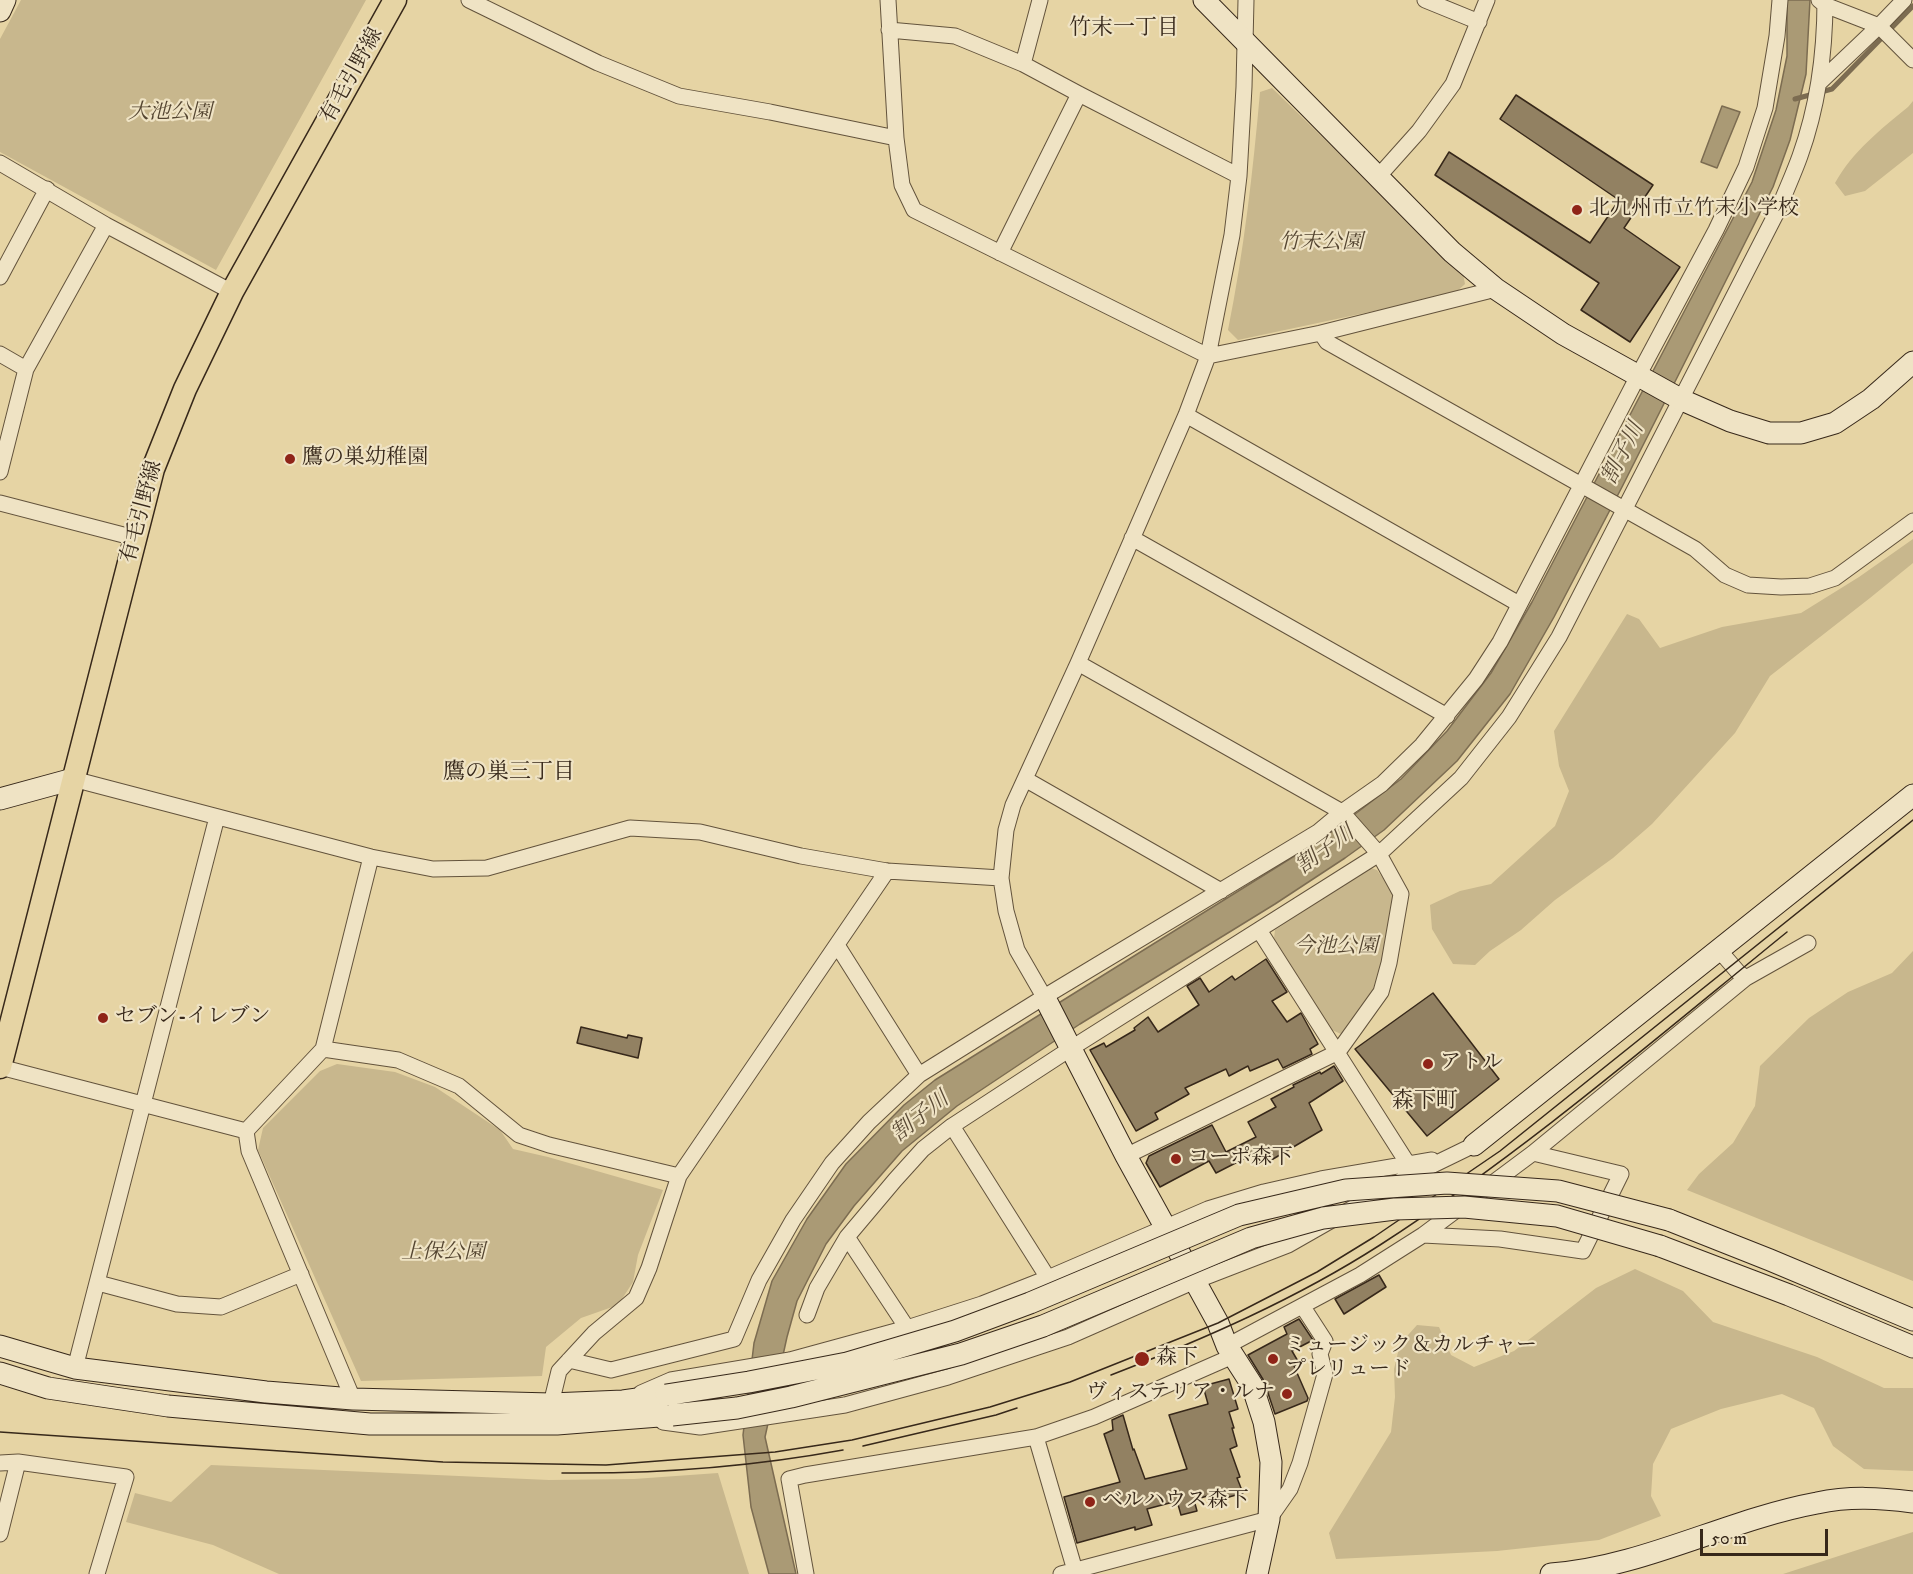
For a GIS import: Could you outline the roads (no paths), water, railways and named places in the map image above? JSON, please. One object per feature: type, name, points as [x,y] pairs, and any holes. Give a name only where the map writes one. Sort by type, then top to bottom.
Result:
[{"type":"main road","name":"有毛引野線","points":[[0,1067],[153,469],[185,389],[232,292],[395,0]]},
{"type":"street","points":[[0,11],[5,0]]},
{"type":"street","points":[[468,0],[598,63],[679,96],[896,138]]},
{"type":"street","points":[[888,0],[896,138],[902,185],[914,210],[1208,356],[1321,333],[1496,289]]},
{"type":"street","points":[[1023,64],[1040,0]]},
{"type":"street","points":[[1204,0],[1377,178],[1452,252],[1496,289],[1563,334],[1679,398],[1730,422],[1768,434],[1801,433],[1835,423],[1871,399],[1913,362]]},
{"type":"street","points":[[1246,0],[1239,176],[1232,235],[1208,356],[1186,415],[1078,663],[1013,805],[1006,830],[1001,878],[1006,911],[1017,950],[1218,1323],[1230,1351],[1252,1384],[1264,1422],[1271,1462],[1269,1519],[1257,1574]]},
{"type":"street","points":[[1425,0],[1479,22]]},
{"type":"street","points":[[1377,178],[1419,131],[1452,84],[1487,0]]},
{"type":"street","points":[[569,1360],[610,1370],[734,1339],[759,1280],[793,1220],[832,1163],[869,1122],[918,1076],[1318,832],[1382,784],[1422,745],[1476,679],[1500,642],[1641,377],[1716,230],[1746,167],[1765,108],[1777,36],[1780,0]]},
{"type":"street","points":[[1819,82],[1904,0]]},
{"type":"street","points":[[807,1316],[817,1288],[847,1237],[923,1149],[1068,1045],[1259,930],[1377,852],[1461,778],[1509,717],[1559,637],[1622,508],[1779,208],[1801,154],[1816,100],[1824,40],[1823,2],[1879,26],[1913,60]]},
{"type":"street","points":[[889,30],[956,36],[1023,64],[1239,176]]},
{"type":"street","points":[[1000,253],[1079,94]]},
{"type":"street","points":[[0,163],[106,225],[232,292]]},
{"type":"street","points":[[0,276],[47,189]]},
{"type":"street","points":[[0,472],[26,369],[106,225]]},
{"type":"street","points":[[1321,333],[1327,342],[1695,549],[1725,575],[1748,585],[1810,586],[1835,578],[1913,521]]},
{"type":"street","points":[[0,354],[26,369]]},
{"type":"street","points":[[1186,415],[1520,604]]},
{"type":"street","points":[[0,502],[135,538]]},
{"type":"street","points":[[1132,538],[1447,716]]},
{"type":"street","points":[[1078,663],[1344,814],[1377,852],[1401,894],[1389,963],[1381,992],[1338,1052],[1126,1156]]},
{"type":"street","points":[[0,799],[73,779],[371,857],[433,869],[487,868],[630,828],[700,832],[801,856],[887,872],[1001,878]]},
{"type":"street","points":[[1025,779],[1221,891]]},
{"type":"street","points":[[0,1373],[48,1388],[168,1406],[370,1424],[557,1425],[637,1419],[700,1427],[845,1405],[948,1377],[1068,1337],[1195,1281],[1288,1245],[1402,1180],[1474,1145],[1913,795]]},
{"type":"street","points":[[75,1368],[218,817]]},
{"type":"street","points":[[246,1131],[323,1049],[371,857]]},
{"type":"street","points":[[557,1425],[551,1404],[559,1371],[594,1333],[636,1298],[649,1268],[679,1176],[887,872]]},
{"type":"street","points":[[1259,930],[1408,1164]]},
{"type":"street","points":[[806,1574],[789,1479],[1036,1437],[1094,1417],[1230,1351],[1360,1275],[1423,1235],[1533,1154],[1746,978],[1808,943]]},
{"type":"street","points":[[837,945],[918,1076]]},
{"type":"street","points":[[1719,950],[1746,978]]},
{"type":"street","points":[[323,1049],[398,1060],[459,1086],[519,1135],[539,1142],[679,1176]]},
{"type":"street","points":[[0,1067],[246,1131]]},
{"type":"street","points":[[952,1126],[1048,1278]]},
{"type":"street","points":[[246,1131],[249,1151],[353,1399]]},
{"type":"street","points":[[622,1401],[671,1380],[790,1360],[907,1328],[982,1304],[1048,1278],[1165,1226],[1208,1209],[1264,1192],[1432,1159],[1474,1145]]},
{"type":"street","points":[[1423,1235],[1500,1239],[1583,1251],[1620,1174],[1533,1154]]},
{"type":"street","points":[[637,1419],[669,1405],[749,1382],[848,1363],[955,1331],[1030,1303],[1239,1215],[1346,1190],[1447,1184],[1558,1191],[1669,1220],[1913,1320]]},
{"type":"street","points":[[0,1346],[75,1368],[266,1392],[353,1399],[551,1404],[622,1401],[737,1407],[791,1397],[961,1354],[1054,1322],[1251,1238],[1323,1218],[1395,1209],[1464,1207],[1557,1216],[1660,1246],[1789,1295],[1913,1347]]},
{"type":"street","points":[[847,1237],[907,1328]]},
{"type":"street","points":[[98,1283],[177,1304],[221,1307],[301,1274]]},
{"type":"street","points":[[1036,1437],[1070,1573],[1269,1519],[1290,1489],[1300,1463],[1325,1374],[1320,1354],[1325,1341],[1303,1307]]},
{"type":"street","points":[[0,1534],[18,1462]]},
{"type":"street","points":[[0,1463],[18,1462],[126,1477],[97,1574]]},
{"type":"street","points":[[1551,1574],[1639,1558],[1777,1512],[1818,1502],[1870,1497],[1913,1502]]},
{"type":"water","name":"割子川","points":[[1787,0],[1810,0],[1806,74],[1790,140],[1773,187],[1622,487],[1554,617],[1510,694],[1457,761],[1384,830],[1275,904],[1080,1024],[957,1106],[902,1151],[854,1206],[826,1244],[797,1301],[787,1337],[765,1437],[796,1574],[769,1574],[751,1507],[743,1435],[754,1343],[772,1281],[807,1219],[846,1164],[904,1105],[935,1080],[1325,837],[1401,779],[1447,731],[1491,673],[1532,602],[1752,182],[1776,110],[1787,56]]},
{"type":"water","points":[[1722,106],[1740,112],[1717,168],[1701,162]]},
{"type":"waterway","points":[[1795,99],[1832,89],[1913,6]]},
{"type":"tram line","points":[[0,1432],[443,1462],[606,1465],[775,1452],[852,1440],[990,1407],[1070,1382],[1218,1323],[1317,1272],[1374,1237],[1500,1151],[1913,820]]},
{"type":"tram line","points":[[1111,1375],[1249,1317],[1316,1283],[1380,1245],[1537,1134],[1787,932]]},
{"type":"tram line","points":[[863,1446],[1017,1408]]},
{"type":"tram line","points":[[562,1473],[703,1468],[773,1461],[843,1450]]},
{"type":"place","name":"北九州市立竹末小学校","points":[[1577,210]]},
{"type":"place","name":"鷹の巣幼稚園","points":[[290,459]]},
{"type":"place","name":"セブン-イレブン","points":[[103,1018]]},
{"type":"place","name":"アトル","points":[[1428,1064]]},
{"type":"place","name":"コーポ森下","points":[[1176,1159]]},
{"type":"place","name":"森下","points":[[1142,1359]]},
{"type":"place","name":"ミュージック＆カルチャー プレリュード","points":[[1273,1359]]},
{"type":"place","name":"ヴィステリア・ルナ","points":[[1287,1394]]},
{"type":"place","name":"ベルハウス森下","points":[[1090,1502]]},
{"type":"district","name":"竹末一丁目","points":[[1124,29]]},
{"type":"district","name":"鷹の巣三丁目","points":[[509,773]]},
{"type":"district","name":"森下町","points":[[1425,1102]]},
{"type":"park label","name":"大池公園","points":[[170,114]]},
{"type":"park label","name":"竹末公園","points":[[1321,244]]},
{"type":"park label","name":"今池公園","points":[[1336,948]]},
{"type":"park label","name":"上保公園","points":[[443,1254]]}]
